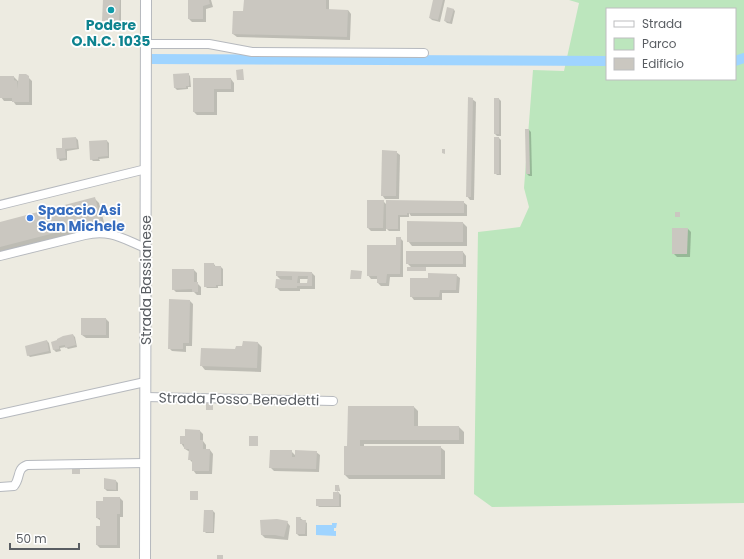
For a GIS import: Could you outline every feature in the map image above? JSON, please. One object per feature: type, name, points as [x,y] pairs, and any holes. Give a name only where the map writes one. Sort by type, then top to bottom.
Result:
[{"type":"street","name":"Strada Bassianese","points":[[145,559],[146,0]]},
{"type":"street","points":[[146,44],[209,44],[252,52],[424,53]]},
{"type":"street","points":[[0,205],[146,169]]},
{"type":"street","points":[[0,256],[98,232],[110,233],[146,248]]},
{"type":"street","points":[[0,414],[146,382]]},
{"type":"street","name":"Strada Fosso Benedetti","points":[[145,397],[333,400]]},
{"type":"street","points":[[0,488],[14,486],[19,472],[22,468],[27,466],[145,463]]},
{"type":"green space","points":[[569,0],[744,0],[744,503],[492,507],[474,494],[478,232],[520,227],[529,207],[524,188],[533,70],[564,71],[579,3]]},
{"type":"water","points":[[332,523],[337,523],[336,528],[334,528],[334,531],[336,531],[336,536],[316,535],[316,525],[332,525]]},
{"type":"building","name":"Podere O.N.C. 1035","points":[[103,0],[120,0],[119,21],[102,21]]},
{"type":"building","points":[[188,0],[209,0],[210,4],[203,6],[203,19],[188,19]]},
{"type":"building","points":[[244,0],[326,0],[326,9],[348,10],[347,37],[232,34],[233,11],[243,11]]},
{"type":"building","points":[[433,0],[443,0],[438,20],[429,18]]},
{"type":"building","points":[[447,7],[454,9],[450,22],[444,21]]},
{"type":"building","points":[[243,69],[244,80],[237,80],[236,70]]},
{"type":"building","points":[[189,73],[189,86],[186,86],[186,88],[174,88],[173,74]]},
{"type":"building","points":[[19,74],[26,74],[29,76],[29,102],[12,102],[12,98],[0,98],[0,76],[14,76],[14,80],[17,81],[17,89]]},
{"type":"building","points":[[193,78],[231,78],[231,89],[214,89],[214,112],[193,112]]},
{"type":"building","points":[[468,97],[473,98],[471,197],[466,197]]},
{"type":"building","points":[[494,98],[499,98],[499,134],[494,134]]},
{"type":"building","points":[[525,129],[529,129],[530,174],[526,174]]},
{"type":"building","points":[[76,137],[77,148],[65,149],[66,158],[57,159],[56,148],[62,148],[62,138]]},
{"type":"building","points":[[494,137],[499,137],[499,174],[494,174]]},
{"type":"building","points":[[107,140],[108,156],[90,160],[89,141]]},
{"type":"building","points":[[442,149],[445,149],[445,154],[442,153]]},
{"type":"building","points":[[382,150],[397,151],[396,196],[381,196]]},
{"type":"building","points":[[95,197],[101,221],[0,247],[0,222]]},
{"type":"building","points":[[367,200],[384,200],[383,228],[367,228]]},
{"type":"building","points":[[386,200],[464,201],[464,213],[407,213],[407,215],[398,215],[398,229],[386,229]]},
{"type":"building","points":[[675,212],[680,212],[680,217],[675,217]]},
{"type":"building","points":[[407,221],[463,222],[463,242],[407,242]]},
{"type":"building","points":[[672,228],[688,228],[687,254],[672,254]]},
{"type":"building","points":[[396,237],[401,237],[400,274],[387,274],[386,283],[377,283],[377,276],[367,276],[367,245],[396,245]]},
{"type":"building","points":[[406,251],[463,251],[463,264],[406,264]]},
{"type":"building","points":[[204,263],[214,263],[214,266],[221,266],[221,285],[216,285],[216,287],[204,287]]},
{"type":"building","points":[[407,267],[426,267],[426,271],[407,271]]},
{"type":"building","points":[[172,269],[194,269],[194,282],[198,282],[198,292],[192,292],[192,289],[172,290]]},
{"type":"building","points":[[351,270],[362,271],[361,279],[350,279]]},
{"type":"building","points":[[276,271],[312,272],[312,286],[275,288],[276,279],[292,280],[292,276],[276,276]],"holes":[[[298,276],[308,276],[307,283],[297,283]]]},
{"type":"building","points":[[428,273],[457,274],[456,290],[440,290],[439,297],[410,297],[410,278],[428,278]]},
{"type":"building","points":[[169,299],[190,300],[189,343],[183,343],[183,349],[168,349]]},
{"type":"building","points":[[81,318],[106,318],[106,335],[81,335]]},
{"type":"building","points":[[73,334],[76,345],[65,348],[65,345],[59,346],[59,349],[53,350],[51,342],[63,336]]},
{"type":"building","points":[[47,340],[49,351],[27,356],[25,346]]},
{"type":"building","points":[[243,341],[258,342],[257,368],[200,366],[201,348],[235,349],[236,346],[242,346]]},
{"type":"building","points":[[206,401],[213,402],[213,410],[206,410]]},
{"type":"building","points":[[348,406],[414,406],[414,426],[459,426],[459,440],[360,440],[360,446],[441,446],[441,475],[344,475],[344,446],[347,446]]},
{"type":"building","points":[[185,429],[200,430],[200,440],[203,440],[203,449],[210,449],[209,471],[192,471],[192,460],[188,460],[189,449],[184,449],[184,444],[180,444],[180,436],[185,436]]},
{"type":"building","points":[[249,436],[258,436],[258,446],[249,446]]},
{"type":"building","points":[[270,450],[292,450],[292,457],[295,457],[295,450],[317,451],[316,469],[269,468]]},
{"type":"building","points":[[72,466],[80,466],[80,474],[72,474]]},
{"type":"building","points":[[104,478],[116,480],[116,490],[104,489]]},
{"type":"building","points":[[335,485],[339,485],[339,491],[335,491]]},
{"type":"building","points":[[190,491],[198,491],[198,500],[190,500]]},
{"type":"building","points":[[333,492],[339,492],[339,506],[316,506],[316,499],[333,499]]},
{"type":"building","points":[[103,497],[120,497],[120,514],[117,514],[117,545],[96,545],[96,526],[100,526],[100,518],[96,518],[96,501],[103,501]]},
{"type":"building","points":[[204,510],[213,510],[213,532],[203,532]]},
{"type":"building","points":[[296,517],[301,517],[300,520],[306,520],[305,534],[296,534]]},
{"type":"building","points":[[277,519],[288,521],[284,537],[275,535],[261,535],[260,520]]},
{"type":"building","points":[[217,555],[223,555],[223,559],[217,559]]},
{"type":"waterway","points":[[736,61],[744,58]]},
{"type":"waterway","points":[[150,59],[606,61]]},
{"type":"place","name":"Podere O.N.C. 1035","points":[[111,10]]},
{"type":"place","name":"Spaccio Asi San Michele","points":[[30,218]]}]
